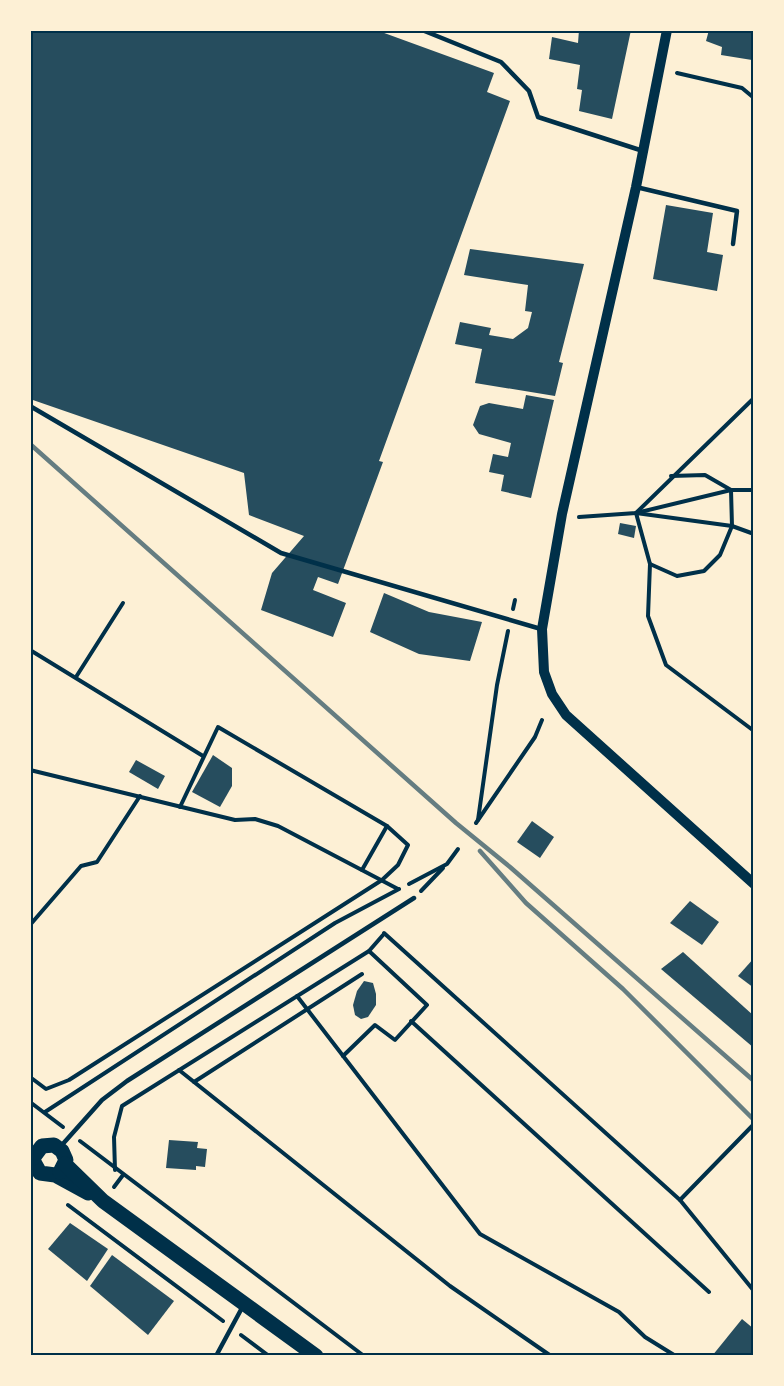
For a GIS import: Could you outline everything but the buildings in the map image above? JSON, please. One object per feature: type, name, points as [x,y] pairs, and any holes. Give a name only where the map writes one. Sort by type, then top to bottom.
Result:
[{"type":"main road","points":[[60,1170],[64,1156],[59,1148],[49,1144],[34,1150],[34,1167],[40,1173],[60,1170],[316,1356]]},
{"type":"street","points":[[667,30],[636,187],[562,514],[542,629],[544,672],[552,694],[566,715],[754,884]]},
{"type":"lane","points":[[422,30],[501,62],[529,91],[538,117],[643,152]]},
{"type":"lane","points":[[636,187],[737,212],[733,244]]},
{"type":"lane","points":[[30,406],[281,553],[542,629]]},
{"type":"lane","points":[[59,1148],[102,1100],[127,1081],[414,898]]},
{"type":"lane","points":[[216,1356],[244,1304]]},
{"type":"path","points":[[677,74],[742,88],[754,98]]},
{"type":"path","points":[[636,513],[671,476],[754,398]]},
{"type":"path","points":[[671,476],[705,475],[731,490]]},
{"type":"path","points":[[650,564],[677,576],[704,571],[720,555],[732,526],[731,490]]},
{"type":"path","points":[[579,517],[636,513],[731,490],[754,490]]},
{"type":"path","points":[[636,513],[732,526],[754,534]]},
{"type":"path","points":[[636,513],[650,564],[648,616],[666,665],[754,731]]},
{"type":"path","points":[[515,600],[497,685],[477,822],[535,737],[542,720]]},
{"type":"path","points":[[76,677],[123,603]]},
{"type":"path","points":[[30,650],[203,756]]},
{"type":"path","points":[[30,1077],[46,1089],[69,1080],[382,880],[398,865],[408,845],[387,826],[218,727],[180,807]]},
{"type":"path","points":[[30,770],[235,820],[255,819],[278,826],[399,889]]},
{"type":"path","points":[[30,925],[81,866],[98,862],[140,796]]},
{"type":"path","points":[[362,870],[387,826]]},
{"type":"path","points":[[414,898],[447,864],[458,849]]},
{"type":"path","points":[[30,1102],[45,1112],[335,923],[447,864]]},
{"type":"path","points":[[364,1356],[115,1170],[114,1137],[122,1106],[369,951],[392,924]]},
{"type":"path","points":[[384,933],[680,1200],[754,1291]]},
{"type":"path","points":[[343,1056],[375,1025],[395,1040],[427,1005],[369,951]]},
{"type":"path","points":[[194,1082],[362,974]]},
{"type":"path","points":[[297,996],[480,1234],[619,1312],[645,1337],[674,1355]]},
{"type":"path","points":[[411,1021],[709,1292]]},
{"type":"path","points":[[179,1070],[450,1286],[551,1356]]},
{"type":"path","points":[[680,1200],[754,1124]]},
{"type":"path","points":[[89,1221],[269,1356]]},
{"type":"railway","points":[[30,444],[456,823],[510,867],[754,1081]]},
{"type":"railway","points":[[480,851],[526,903],[623,989],[754,1120]]}]
